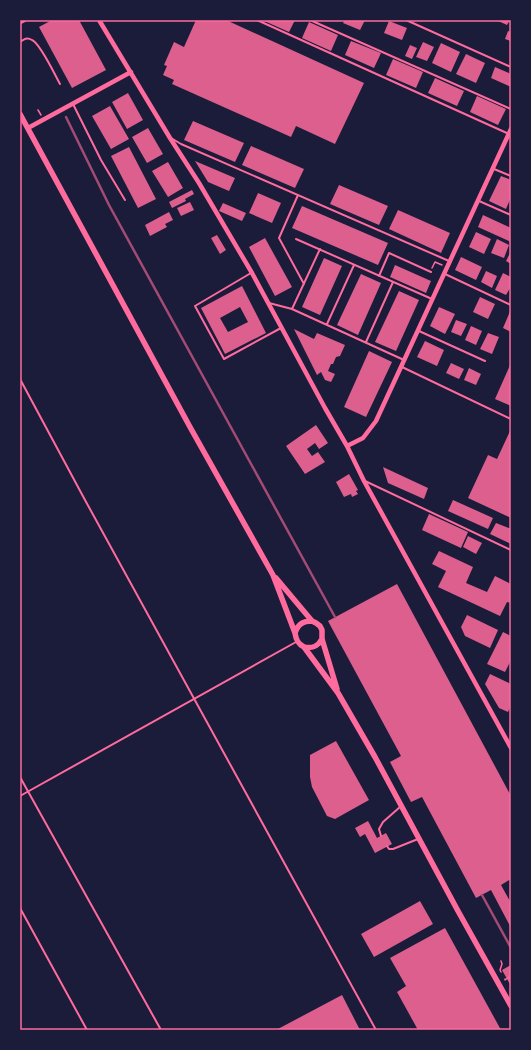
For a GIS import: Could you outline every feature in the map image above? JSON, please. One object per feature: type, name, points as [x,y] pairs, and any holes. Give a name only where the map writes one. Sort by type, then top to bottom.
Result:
[{"type":"main road","points":[[20,114],[190,427],[273,575],[298,642],[304,647],[338,693],[375,757],[458,912],[511,1006]]},
{"type":"main road","points":[[273,575],[312,621],[320,626],[338,693]]},
{"type":"main road","points":[[295,633],[300,624],[303,622],[312,621]]},
{"type":"main road","points":[[304,647],[314,648],[322,638]]},
{"type":"street","points":[[20,24],[26,20]]},
{"type":"street","points":[[99,20],[199,183],[252,273],[347,446],[364,481],[511,748]]},
{"type":"street","points":[[28,128],[130,72]]},
{"type":"street","points":[[347,446],[363,438],[376,421],[510,132]]},
{"type":"lane","points":[[257,20],[510,132]]},
{"type":"lane","points":[[310,20],[511,109]]},
{"type":"lane","points":[[406,20],[511,67]]},
{"type":"lane","points":[[20,42],[30,39],[37,43],[60,84]]},
{"type":"lane","points":[[73,104],[101,160],[124,200]]},
{"type":"lane","points":[[170,138],[450,261]]},
{"type":"lane","points":[[493,168],[511,176]]},
{"type":"lane","points":[[298,195],[279,238],[304,284]]},
{"type":"lane","points":[[478,201],[511,215]]},
{"type":"lane","points":[[296,239],[432,299]]},
{"type":"lane","points":[[292,309],[320,249]]},
{"type":"lane","points":[[379,276],[389,253],[431,272]]},
{"type":"lane","points":[[327,324],[354,264]]},
{"type":"lane","points":[[252,273],[195,306],[224,359],[281,328]]},
{"type":"lane","points":[[444,273],[511,305]]},
{"type":"lane","points":[[366,342],[393,282]]},
{"type":"lane","points":[[268,302],[292,309],[404,360]]},
{"type":"lane","points":[[418,330],[485,361]]},
{"type":"lane","points":[[401,367],[511,419]]},
{"type":"lane","points":[[20,379],[376,1030]]},
{"type":"lane","points":[[364,481],[511,550]]},
{"type":"lane","points":[[20,796],[298,642]]},
{"type":"lane","points":[[20,777],[160,1030]]},
{"type":"lane","points":[[381,836],[379,829],[383,822],[401,807]]},
{"type":"lane","points":[[387,846],[388,849],[393,849],[419,839]]},
{"type":"lane","points":[[20,908],[87,1030]]},
{"type":"path","points":[[431,272],[435,262],[447,267]]},
{"type":"path","points":[[501,961],[502,964],[500,970],[505,980],[511,977]]},
{"type":"building","points":[[52,20],[79,20],[106,70],[72,88],[39,27]]},
{"type":"building","points":[[196,20],[226,20],[364,83],[335,144],[296,126],[291,137],[172,84],[174,80],[163,75],[167,66],[164,65],[174,42],[184,47]]},
{"type":"building","points":[[262,20],[295,20],[289,32]]},
{"type":"building","points":[[345,20],[365,20],[360,30],[343,23]]},
{"type":"building","points":[[496,20],[510,20],[507,25]]},
{"type":"building","points":[[389,21],[407,28],[402,40],[384,33]]},
{"type":"building","points":[[309,22],[338,35],[331,51],[302,38]]},
{"type":"building","points":[[508,31],[511,32],[511,41],[505,39]]},
{"type":"building","points":[[351,41],[381,53],[374,68],[345,55]]},
{"type":"building","points":[[423,42],[434,47],[427,61],[416,57]]},
{"type":"building","points":[[441,43],[460,52],[451,72],[432,63]]},
{"type":"building","points":[[410,45],[417,48],[412,59],[405,56]]},
{"type":"building","points":[[466,54],[485,63],[476,83],[456,74]]},
{"type":"building","points":[[393,59],[423,72],[416,88],[386,75]]},
{"type":"building","points":[[495,67],[511,74],[511,87],[491,78]]},
{"type":"building","points":[[435,78],[464,91],[457,106],[428,93]]},
{"type":"building","points":[[128,93],[143,120],[127,129],[112,102]]},
{"type":"building","points":[[477,96],[506,109],[498,125],[470,112]]},
{"type":"building","points":[[110,106],[129,139],[111,149],[92,116]]},
{"type":"building","points":[[193,121],[244,143],[235,162],[184,140]]},
{"type":"building","points":[[148,128],[163,154],[147,163],[132,137]]},
{"type":"building","points":[[251,146],[304,169],[295,188],[242,165]]},
{"type":"building","points":[[129,147],[156,199],[138,208],[111,156]]},
{"type":"building","points":[[195,161],[235,178],[229,191],[208,182]]},
{"type":"building","points":[[168,162],[183,188],[168,197],[152,171]]},
{"type":"building","points":[[501,176],[511,180],[511,197],[506,209],[489,201]]},
{"type":"building","points":[[339,185],[388,206],[379,225],[330,204]]},
{"type":"building","points":[[192,190],[194,194],[185,199],[186,201],[172,208],[169,202]]},
{"type":"building","points":[[258,193],[281,203],[272,223],[249,213]]},
{"type":"building","points":[[190,202],[194,210],[181,216],[177,208]]},
{"type":"building","points":[[223,203],[246,213],[242,221],[219,211]]},
{"type":"building","points":[[302,206],[388,243],[378,265],[292,228]]},
{"type":"building","points":[[398,210],[450,233],[441,253],[389,229]]},
{"type":"building","points":[[169,212],[173,220],[165,224],[167,227],[150,236],[145,225]]},
{"type":"building","points":[[483,215],[511,228],[511,242],[478,227]]},
{"type":"building","points":[[476,232],[491,239],[484,254],[469,247]]},
{"type":"building","points":[[217,235],[226,250],[220,254],[211,238]]},
{"type":"building","points":[[265,238],[292,287],[275,296],[249,247]]},
{"type":"building","points":[[497,239],[509,245],[504,258],[491,253]]},
{"type":"building","points":[[511,251],[511,264],[506,261]]},
{"type":"building","points":[[461,257],[482,267],[476,280],[455,270]]},
{"type":"building","points":[[324,258],[342,266],[320,315],[302,307]]},
{"type":"building","points":[[395,265],[431,281],[426,293],[390,277]]},
{"type":"building","points":[[486,271],[497,276],[492,288],[481,282]]},
{"type":"building","points":[[503,273],[511,277],[511,289],[510,288],[506,295],[495,290]]},
{"type":"building","points":[[361,274],[381,283],[358,335],[337,325]]},
{"type":"building","points":[[242,286],[266,333],[225,354],[201,308]],"holes":[[[240,307],[248,322],[228,332],[220,318]]]},
{"type":"building","points":[[399,291],[419,300],[396,351],[375,342]]},
{"type":"building","points":[[480,297],[495,304],[488,319],[473,312]]},
{"type":"building","points":[[439,307],[455,314],[445,334],[430,326]]},
{"type":"building","points":[[511,309],[511,332],[503,328]]},
{"type":"building","points":[[456,320],[467,324],[461,336],[451,332]]},
{"type":"building","points":[[471,326],[482,331],[476,345],[465,340]]},
{"type":"building","points":[[294,329],[314,339],[317,333],[345,345],[340,356],[336,357],[328,371],[335,374],[331,382],[325,380],[321,372],[317,375]]},
{"type":"building","points":[[488,333],[499,337],[492,354],[480,349]]},
{"type":"building","points":[[425,341],[444,350],[437,366],[417,357]]},
{"type":"building","points":[[369,351],[392,362],[366,417],[344,407]]},
{"type":"building","points":[[451,363],[464,369],[459,379],[446,373]]},
{"type":"building","points":[[511,363],[511,406],[495,399]]},
{"type":"building","points":[[469,368],[481,374],[476,385],[464,380]]},
{"type":"building","points":[[316,425],[328,443],[319,449],[315,443],[307,449],[312,456],[318,452],[325,462],[305,474],[286,446]]},
{"type":"building","points":[[510,431],[511,518],[468,498],[488,455],[497,459]]},
{"type":"building","points":[[383,467],[428,488],[424,499],[388,483]]},
{"type":"building","points":[[349,474],[358,490],[356,491],[358,494],[352,497],[351,494],[344,497],[336,482]]},
{"type":"building","points":[[453,500],[493,518],[488,529],[448,511]]},
{"type":"building","points":[[429,514],[468,532],[461,548],[422,530]]},
{"type":"building","points":[[496,523],[511,529],[511,544],[490,534]]},
{"type":"building","points":[[468,536],[482,543],[476,554],[463,547]]},
{"type":"building","points":[[439,551],[473,567],[466,583],[487,592],[495,576],[511,584],[511,603],[507,602],[500,616],[438,587],[446,571],[432,564]]},
{"type":"building","points":[[397,584],[511,796],[511,879],[501,885],[511,903],[511,928],[491,890],[476,898],[422,797],[411,802],[390,762],[401,756],[328,621]]},
{"type":"building","points":[[467,615],[498,630],[490,648],[465,636],[461,627]]},
{"type":"building","points":[[503,632],[511,636],[511,660],[505,672],[487,664]]},
{"type":"building","points":[[490,674],[511,684],[511,705],[508,712],[499,708],[485,684]]},
{"type":"building","points":[[336,741],[369,800],[335,819],[327,816],[312,787],[310,777],[310,755]]},
{"type":"building","points":[[368,821],[377,838],[386,833],[392,844],[375,853],[365,834],[360,837],[355,828]]},
{"type":"building","points":[[420,901],[433,924],[374,957],[361,934]]},
{"type":"building","points":[[445,928],[501,1030],[418,1030],[397,992],[406,986],[390,958]]},
{"type":"building","points":[[511,965],[511,986],[502,970]]},
{"type":"building","points":[[342,995],[360,1030],[276,1030]]},
{"type":"railway","points":[[66,117],[109,205],[335,617]]},
{"type":"railway","points":[[482,895],[511,948]]}]
